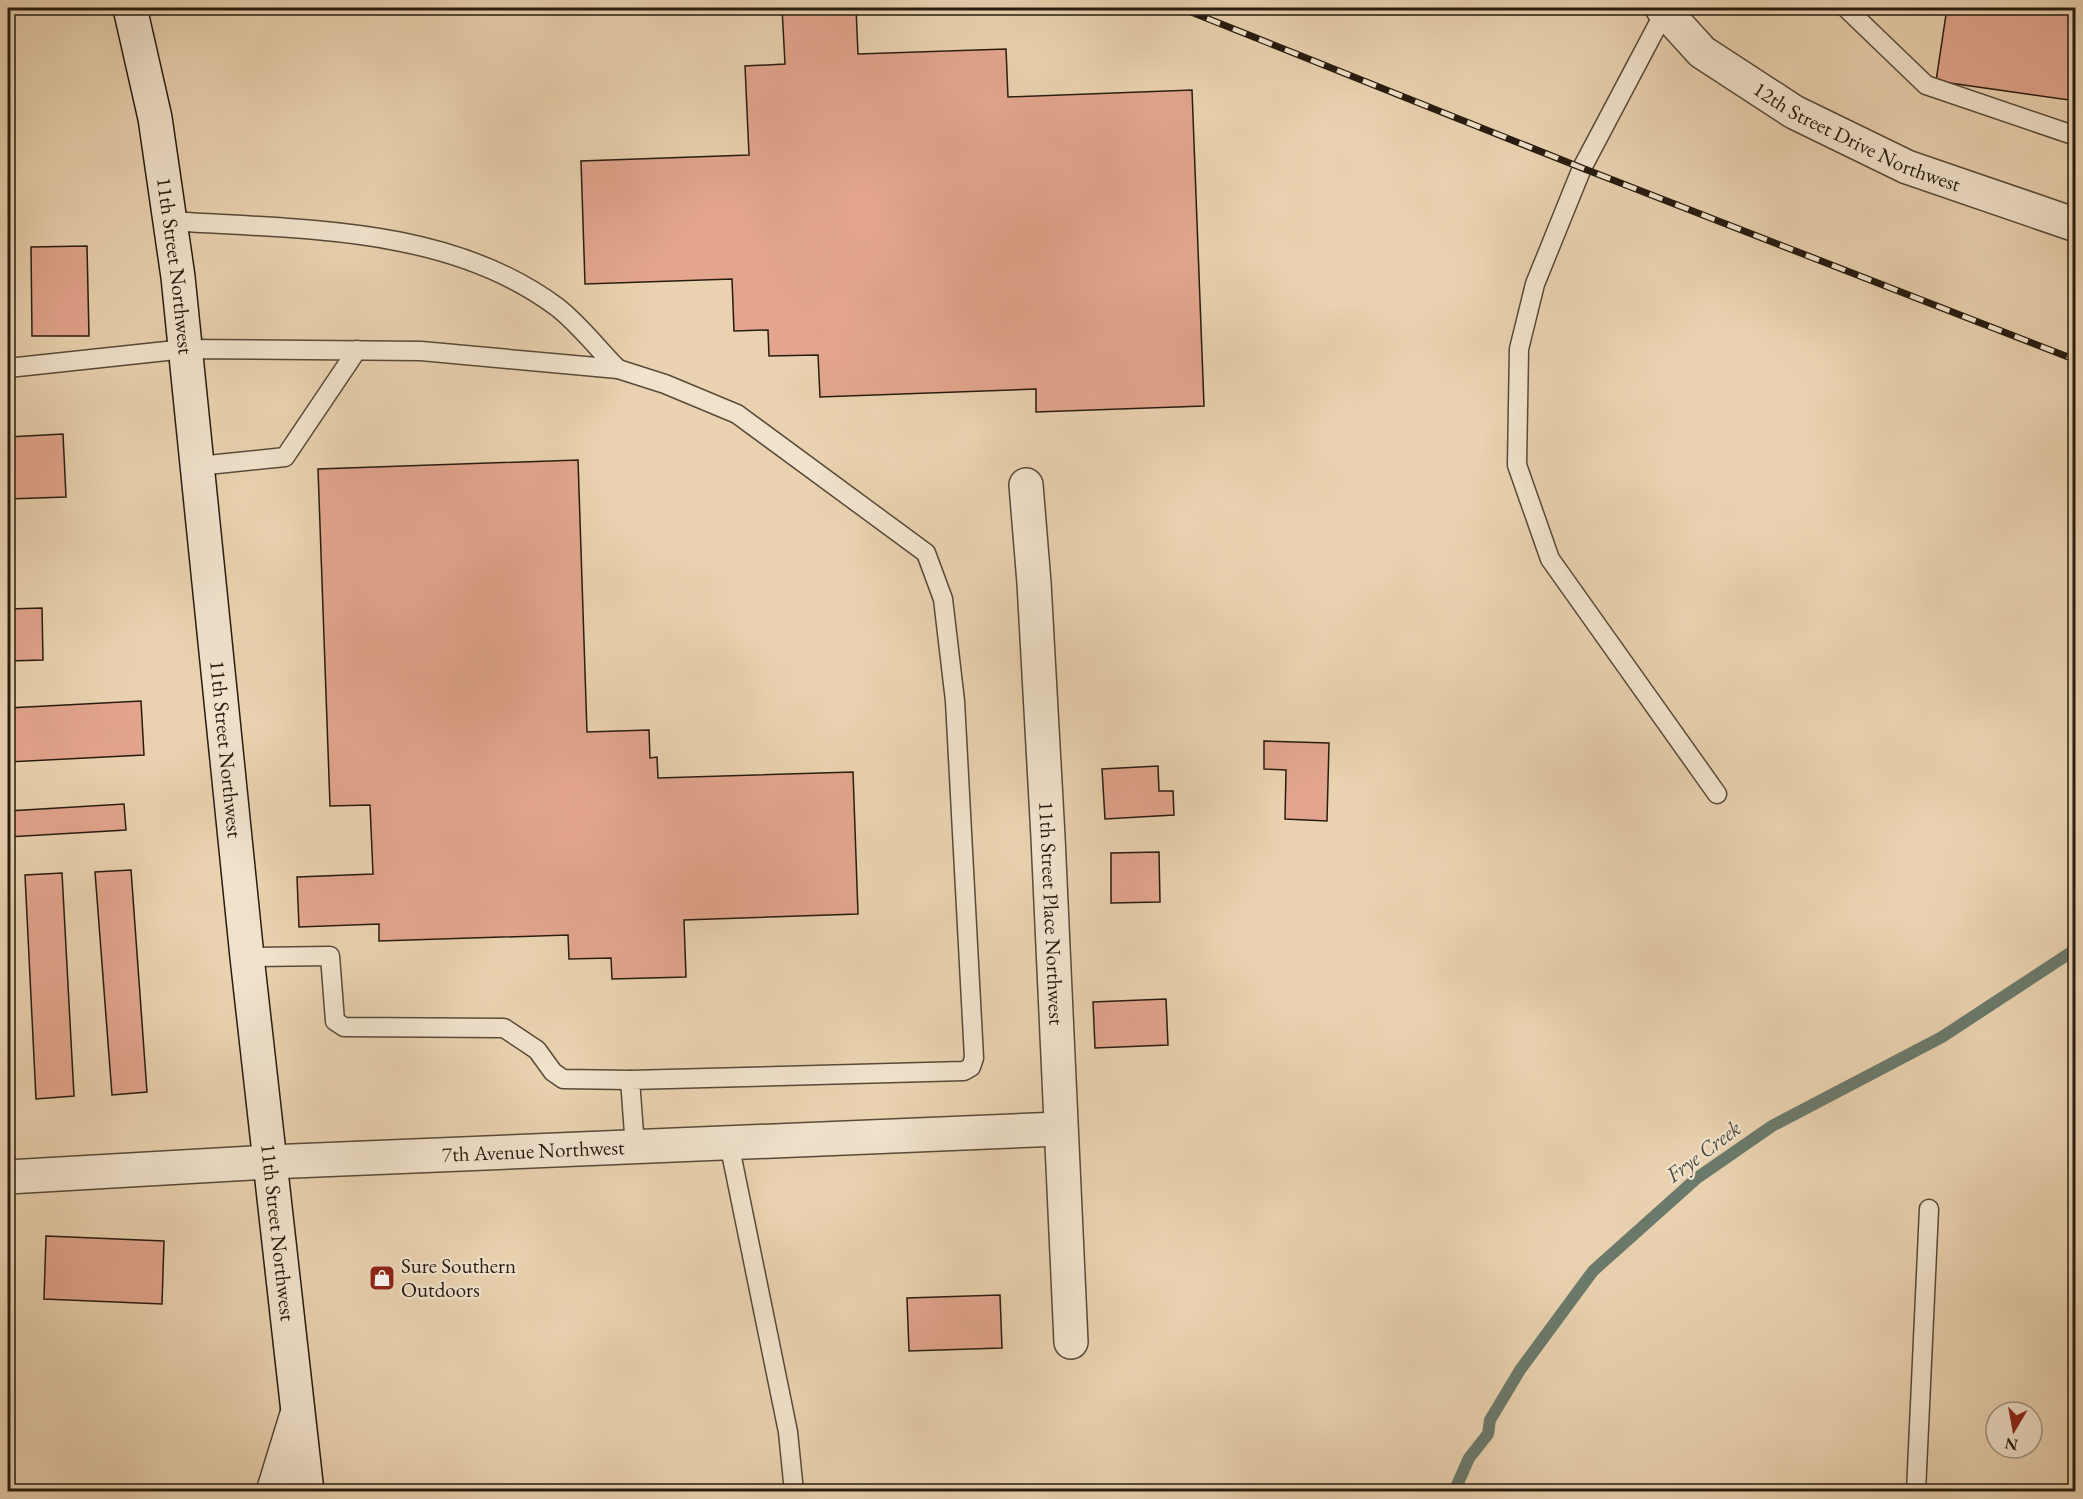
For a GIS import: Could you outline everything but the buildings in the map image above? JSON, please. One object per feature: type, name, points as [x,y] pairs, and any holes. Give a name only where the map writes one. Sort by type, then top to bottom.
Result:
[{"type":"street","name":"11th Street Northwest","points":[[130,8],[155,118],[170,221],[198,466],[247,957],[297,1414],[273,1491]]},
{"type":"street","name":"12th Street Drive Northwest","points":[[1664,9],[1702,52],[1794,112],[1907,167],[2076,225]]},
{"type":"street","name":"11th Street Place Northwest","points":[[1026,485],[1034,583],[1048,837],[1059,1129],[1071,1342]]},
{"type":"street","name":"7th Avenue Northwest","points":[[8,1177],[269,1162],[1059,1129]]},
{"type":"street","points":[[297,1414],[307,1491]]},
{"type":"lane","points":[[1846,8],[1926,85],[2076,136]]},
{"type":"lane","points":[[1664,9],[1582,168],[1535,284],[1519,350],[1517,465],[1550,559],[1717,794]]},
{"type":"lane","points":[[170,221],[317,231],[416,243],[492,269],[557,308],[618,369]]},
{"type":"lane","points":[[8,368],[185,349],[421,351],[618,369],[665,384],[737,414],[926,553],[943,599],[955,701],[974,1058],[971,1067],[964,1071],[630,1080],[563,1079],[553,1072],[537,1050],[504,1028],[344,1027],[335,1021],[330,956],[247,957]]},
{"type":"lane","points":[[198,466],[285,457],[357,350]]},
{"type":"lane","points":[[630,1080],[635,1147]]},
{"type":"lane","points":[[729,1143],[788,1432],[794,1491]]},
{"type":"lane","points":[[1916,1491],[1929,1209]]},
{"type":"waterway","name":"Frye Creek","points":[[1454,1492],[1469,1458],[1488,1434],[1490,1420],[1520,1370],[1593,1271],[1697,1178],[1772,1126],[1942,1037],[2076,949]]},
{"type":"railway","points":[[1181,8],[1582,168],[2076,360]]},
{"type":"place","name":"Sure Southern Outdoors","points":[[382,1278]]}]
